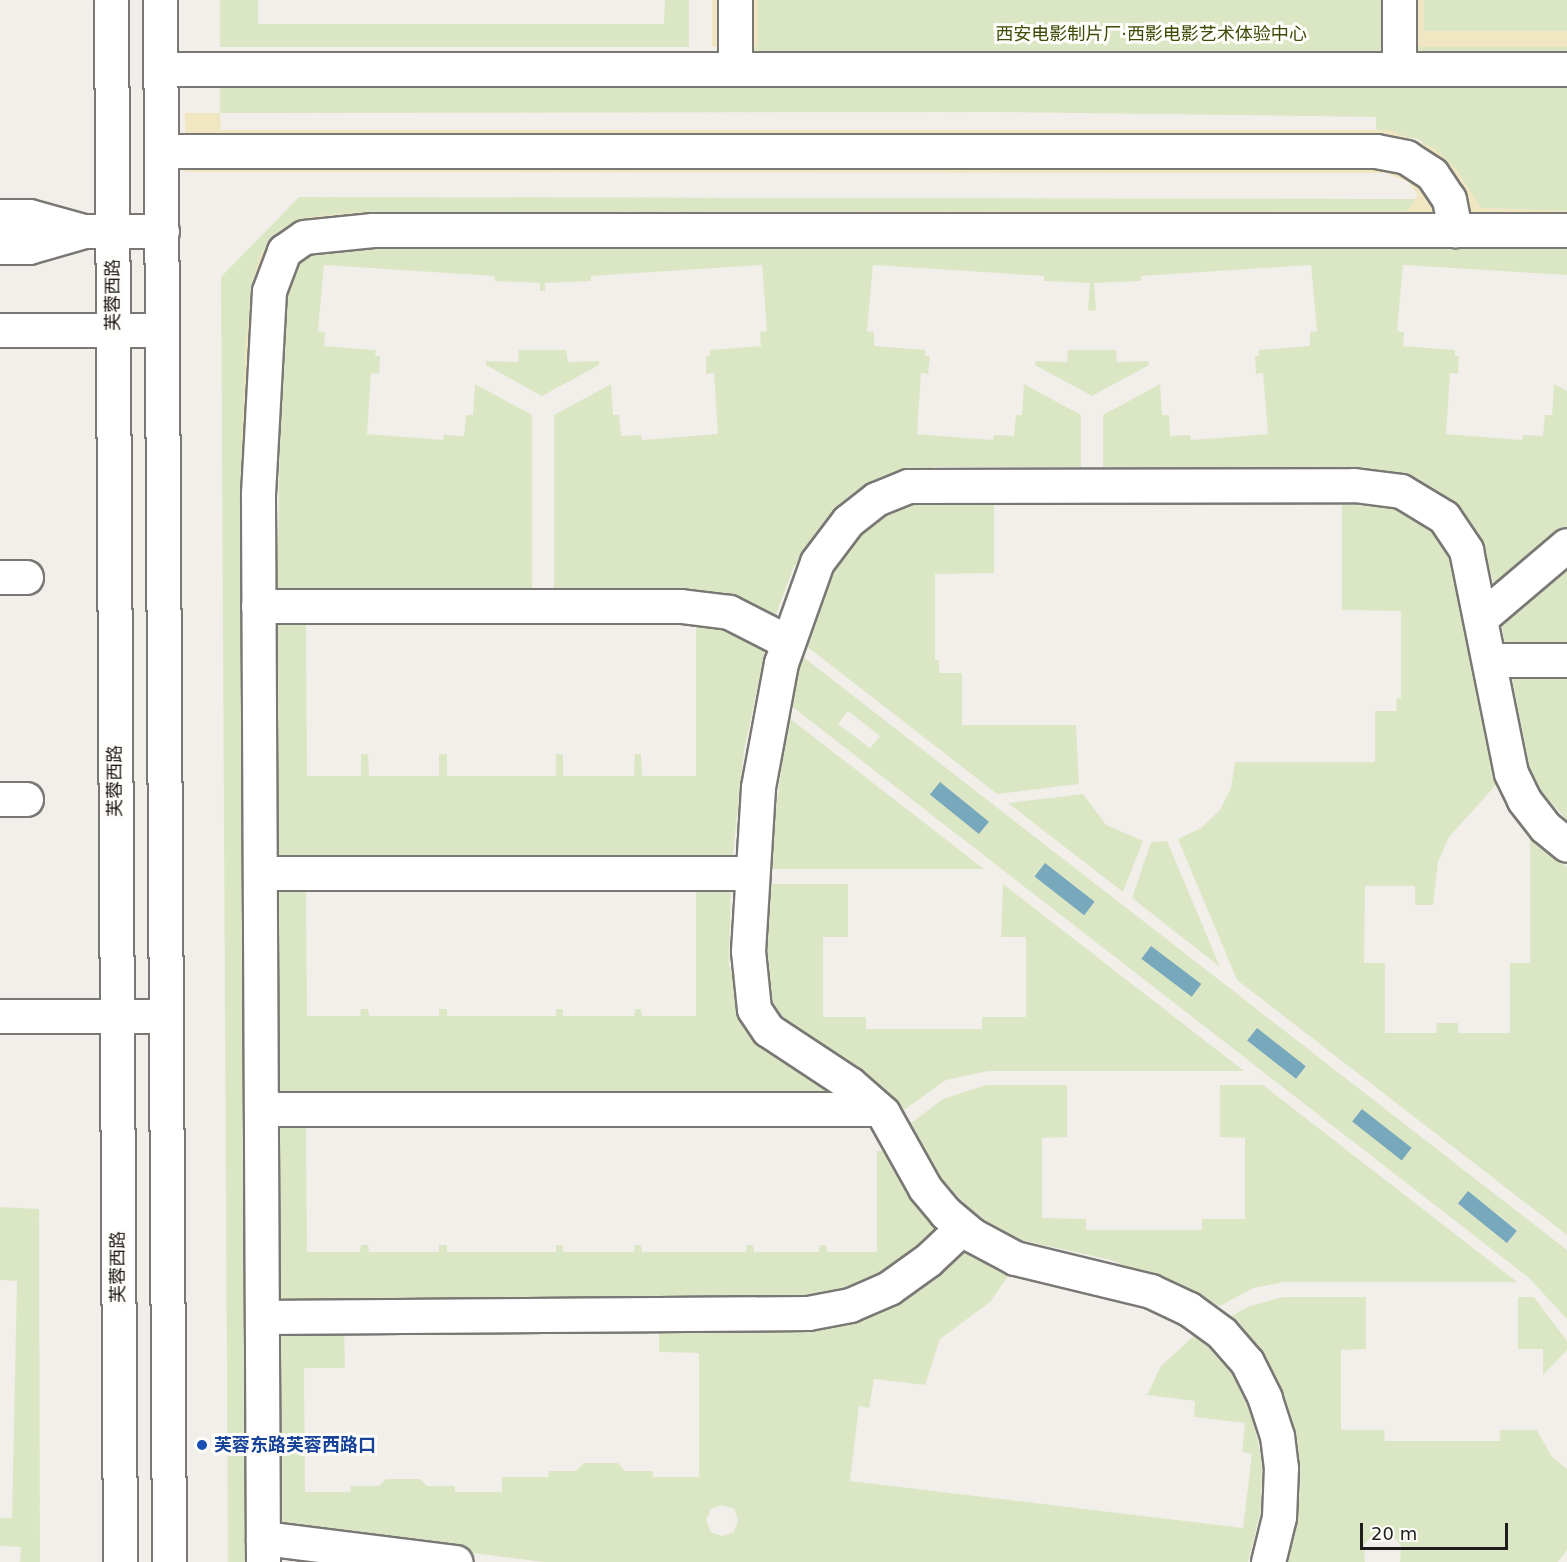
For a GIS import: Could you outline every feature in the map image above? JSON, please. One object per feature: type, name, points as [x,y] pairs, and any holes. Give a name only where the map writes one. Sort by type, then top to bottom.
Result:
[{"type":"street","name":"芙蓉西路","points":[[111,0],[98,231],[113,330],[120,1562]]},
{"type":"street","points":[[160,0],[169,1562]]},
{"type":"street","points":[[735,0],[735,69]]},
{"type":"street","points":[[1399,0],[1399,69]]},
{"type":"street","points":[[161,69],[1567,69]]},
{"type":"street","points":[[161,151],[1376,151],[1406,157],[1432,174],[1449,199],[1455,230]]},
{"type":"street","points":[[0,216],[29,216],[98,231],[162,231]]},
{"type":"street","points":[[456,1562],[263,1550],[258,494],[265,346],[273,273],[284,251],[304,237],[373,230],[1567,230]]},
{"type":"street","points":[[0,247],[29,247],[98,231]]},
{"type":"street","points":[[0,330],[162,330]]},
{"type":"street","points":[[1268,1562],[1279,1517],[1281,1468],[1277,1436],[1265,1398],[1247,1362],[1222,1333],[1189,1309],[1151,1291],[1015,1258],[962,1228],[926,1188],[878,1109],[850,1084],[783,1042],[758,1017],[749,989],[750,873],[758,787],[773,699],[788,642],[817,562],[848,521],[876,499],[896,490],[930,485],[1354,485],[1401,491],[1429,504],[1455,529],[1466,550],[1482,617],[1511,773],[1524,800],[1567,845]]},
{"type":"street","points":[[1482,617],[1567,545]]},
{"type":"street","points":[[258,606],[681,606],[729,612],[788,642]]},
{"type":"street","points":[[1489,660],[1567,660]]},
{"type":"street","points":[[260,873],[750,873]]},
{"type":"street","points":[[0,1016],[166,1016]]},
{"type":"street","points":[[261,1109],[878,1109]]},
{"type":"street","points":[[262,1317],[808,1313],[850,1305],[889,1288],[928,1260],[962,1228]]},
{"type":"green space","points":[[220,0],[258,0],[258,24],[664,24],[665,0],[689,0],[689,47],[220,47]]},
{"type":"green space","name":"西安电影制片厂·西影电影艺术体验中心","points":[[735,0],[1567,0],[1567,69],[735,69]]},
{"type":"green space","points":[[220,86],[1567,86],[1567,211],[1481,208],[1420,140],[1376,130],[1376,117],[998,112],[220,113]]},
{"type":"green space","points":[[299,197],[1418,199],[1407,211],[357,212],[288,225],[240,506],[245,1562],[228,1562],[221,277]]},
{"type":"green space","points":[[370,249],[1567,249],[1567,275],[1403,265],[1397,331],[1404,332],[1403,346],[1455,350],[1455,356],[1459,356],[1458,374],[1450,373],[1446,434],[1522,440],[1523,435],[1543,436],[1545,415],[1552,415],[1554,384],[1567,391],[1567,531],[1496,591],[1478,531],[1339,467],[1103,467],[1103,415],[1160,384],[1162,415],[1169,415],[1170,436],[1190,435],[1191,440],[1268,434],[1263,373],[1256,374],[1255,356],[1259,356],[1259,350],[1310,346],[1310,332],[1317,331],[1311,265],[1141,276],[1141,281],[1094,283],[1096,310],[1092,311],[1088,310],[1090,283],[1044,281],[1044,276],[873,265],[867,331],[874,332],[874,346],[925,350],[925,356],[930,356],[928,374],[921,373],[917,434],[993,440],[994,435],[1014,436],[1016,415],[1022,415],[1024,384],[1081,415],[1081,467],[932,467],[794,566],[774,620],[554,596],[554,415],[611,384],[613,415],[619,415],[621,436],[641,435],[642,440],[718,434],[714,373],[706,374],[706,356],[710,356],[710,350],[761,346],[760,332],[767,331],[762,265],[591,276],[591,281],[545,283],[545,291],[540,291],[540,283],[495,281],[494,276],[324,265],[318,331],[325,332],[324,346],[376,350],[375,356],[380,356],[379,374],[371,373],[367,434],[443,440],[444,435],[464,436],[466,415],[473,415],[475,384],[532,415],[532,596],[277,596],[281,379],[287,297],[293,272],[300,261],[319,252]]},
{"type":"green space","points":[[519,350],[566,350],[568,362],[599,361],[599,365],[542,396],[486,365],[486,361],[518,362]]},
{"type":"green space","points":[[1068,350],[1116,350],[1117,362],[1148,361],[1149,365],[1092,396],[1035,365],[1036,361],[1067,362]]},
{"type":"green space","points":[[914,504],[994,504],[994,573],[935,574],[935,660],[939,660],[939,673],[962,673],[962,725],[1076,725],[1079,784],[997,794],[805,645],[825,588],[850,546],[872,525],[896,509]]},
{"type":"green space","points":[[1342,504],[1391,508],[1410,515],[1435,536],[1450,561],[1496,785],[1449,837],[1438,862],[1433,905],[1415,905],[1415,886],[1365,886],[1364,963],[1385,963],[1385,1033],[1436,1033],[1437,1023],[1458,1023],[1458,1033],[1510,1033],[1510,963],[1530,963],[1530,838],[1567,867],[1567,1235],[1237,980],[1178,839],[1201,828],[1220,810],[1231,788],[1235,762],[1375,762],[1375,711],[1396,711],[1397,698],[1401,698],[1401,611],[1342,610]]},
{"type":"green space","points":[[1567,560],[1567,649],[1506,649],[1500,616]]},
{"type":"green space","points":[[277,618],[306,618],[307,776],[361,776],[361,754],[368,754],[369,776],[439,776],[439,754],[447,754],[447,776],[556,776],[556,754],[563,754],[563,776],[634,776],[635,754],[641,754],[642,776],[696,776],[696,618],[767,642],[744,751],[732,863],[278,863]]},
{"type":"green space","points":[[802,656],[1567,1250],[1567,1319],[1529,1278],[790,705]],"holes":[[[848,711],[880,736],[870,748],[838,724]],[[1036,876],[1095,902],[1084,915]],[[1247,1040],[1306,1065],[1296,1079]],[[1468,1192],[1517,1230],[1508,1242],[1458,1204]]]},
{"type":"green space","points":[[1510,670],[1567,670],[1567,820],[1540,791],[1530,771]]},
{"type":"green space","points":[[788,717],[984,869],[768,869]]},
{"type":"green space","points":[[1083,794],[1106,825],[1143,841],[1123,892],[1008,803]]},
{"type":"green space","points":[[1167,841],[1220,967],[1132,898],[1151,842]]},
{"type":"green space","points":[[278,884],[306,884],[307,1016],[360,1016],[361,1009],[368,1009],[369,1016],[439,1016],[439,1009],[447,1009],[447,1016],[556,1016],[556,1009],[563,1009],[563,1016],[634,1016],[635,1009],[641,1009],[642,1016],[696,1016],[696,884],[731,884],[729,965],[753,1041],[839,1099],[280,1099]]},
{"type":"green space","points":[[768,884],[848,884],[848,937],[823,937],[823,1017],[866,1017],[866,1029],[982,1029],[982,1017],[1026,1017],[1026,937],[1001,937],[1003,884],[1244,1071],[988,1071],[946,1080],[904,1110],[875,1080],[794,1028],[773,1006],[767,973]]},
{"type":"green space","points":[[986,1085],[1067,1085],[1067,1137],[1042,1138],[1042,1218],[1086,1219],[1086,1230],[1202,1230],[1202,1219],[1245,1219],[1245,1138],[1220,1137],[1220,1085],[1263,1085],[1517,1282],[1285,1282],[1253,1288],[1220,1306],[1111,1260],[1020,1240],[974,1214],[941,1178],[911,1123],[943,1099]]},
{"type":"green space","points":[[280,1121],[306,1121],[307,1252],[360,1252],[361,1245],[368,1245],[369,1252],[439,1252],[439,1245],[447,1245],[447,1252],[556,1252],[556,1245],[563,1245],[563,1252],[634,1252],[635,1245],[641,1245],[642,1252],[746,1252],[747,1245],[753,1245],[754,1252],[819,1252],[820,1245],[826,1245],[827,1252],[877,1252],[877,1151],[884,1151],[895,1174],[941,1234],[910,1260],[830,1298],[280,1306]]},
{"type":"green space","points":[[0,1207],[39,1209],[40,1562],[20,1562],[21,1547],[0,1546],[0,1518],[12,1518],[17,1281],[0,1280]]},
{"type":"green space","points":[[958,1248],[1009,1275],[990,1302],[940,1339],[925,1385],[874,1379],[869,1408],[859,1406],[850,1481],[1243,1528],[1252,1454],[1242,1452],[1245,1423],[1194,1417],[1195,1401],[1147,1395],[1161,1366],[1196,1334],[1232,1374],[1252,1415],[1262,1461],[1261,1511],[1248,1562],[544,1562],[282,1529],[281,1328],[344,1328],[345,1368],[304,1368],[305,1492],[350,1492],[351,1486],[379,1486],[386,1479],[420,1479],[427,1486],[455,1486],[455,1492],[502,1492],[502,1477],[548,1477],[549,1471],[576,1471],[584,1463],[618,1463],[625,1471],[653,1471],[653,1477],[699,1477],[699,1353],[659,1352],[659,1326],[776,1325]],"holes":[[[722,1505],[734,1509],[738,1520],[734,1532],[722,1536],[711,1532],[706,1520],[711,1509]]]},
{"type":"green space","points":[[1283,1297],[1366,1297],[1366,1349],[1341,1350],[1341,1430],[1384,1430],[1385,1441],[1500,1441],[1500,1430],[1537,1430],[1552,1457],[1567,1469],[1567,1550],[1558,1562],[1400,1562],[1401,1545],[1390,1533],[1382,1532],[1374,1533],[1364,1545],[1365,1562],[1287,1562],[1295,1535],[1300,1486],[1292,1420],[1264,1354],[1231,1316],[1250,1306]]},
{"type":"green space","points":[[1518,1297],[1534,1297],[1567,1341],[1567,1350],[1543,1375],[1543,1349],[1518,1349]]},
{"type":"sand","points":[[712,0],[758,0],[758,47],[712,47]]},
{"type":"sand","points":[[1415,0],[1424,0],[1424,31],[1567,31],[1567,47],[1415,47]]},
{"type":"sand","points":[[185,113],[220,113],[221,130],[1390,130],[1434,148],[1457,170],[1481,208],[1567,211],[1567,249],[370,249],[319,252],[300,261],[287,297],[277,506],[282,1562],[245,1562],[240,506],[245,347],[253,279],[260,256],[271,238],[288,225],[308,217],[357,212],[1407,211],[1418,195],[1408,182],[1386,173],[185,172]]},
{"type":"water","points":[[940,782],[989,822],[979,834],[930,794]]},
{"type":"water","points":[[1045,863],[1095,902],[1084,915],[1035,876]]},
{"type":"water","points":[[1151,946],[1201,984],[1192,997],[1141,959]]},
{"type":"water","points":[[1257,1028],[1306,1066],[1296,1079],[1247,1041]]},
{"type":"water","points":[[1362,1109],[1412,1148],[1402,1160],[1352,1122]]},
{"type":"water","points":[[1468,1191],[1517,1231],[1507,1243],[1458,1203]]},
{"type":"place","name":"芙蓉东路芙蓉西路口","points":[[202,1445]]}]
